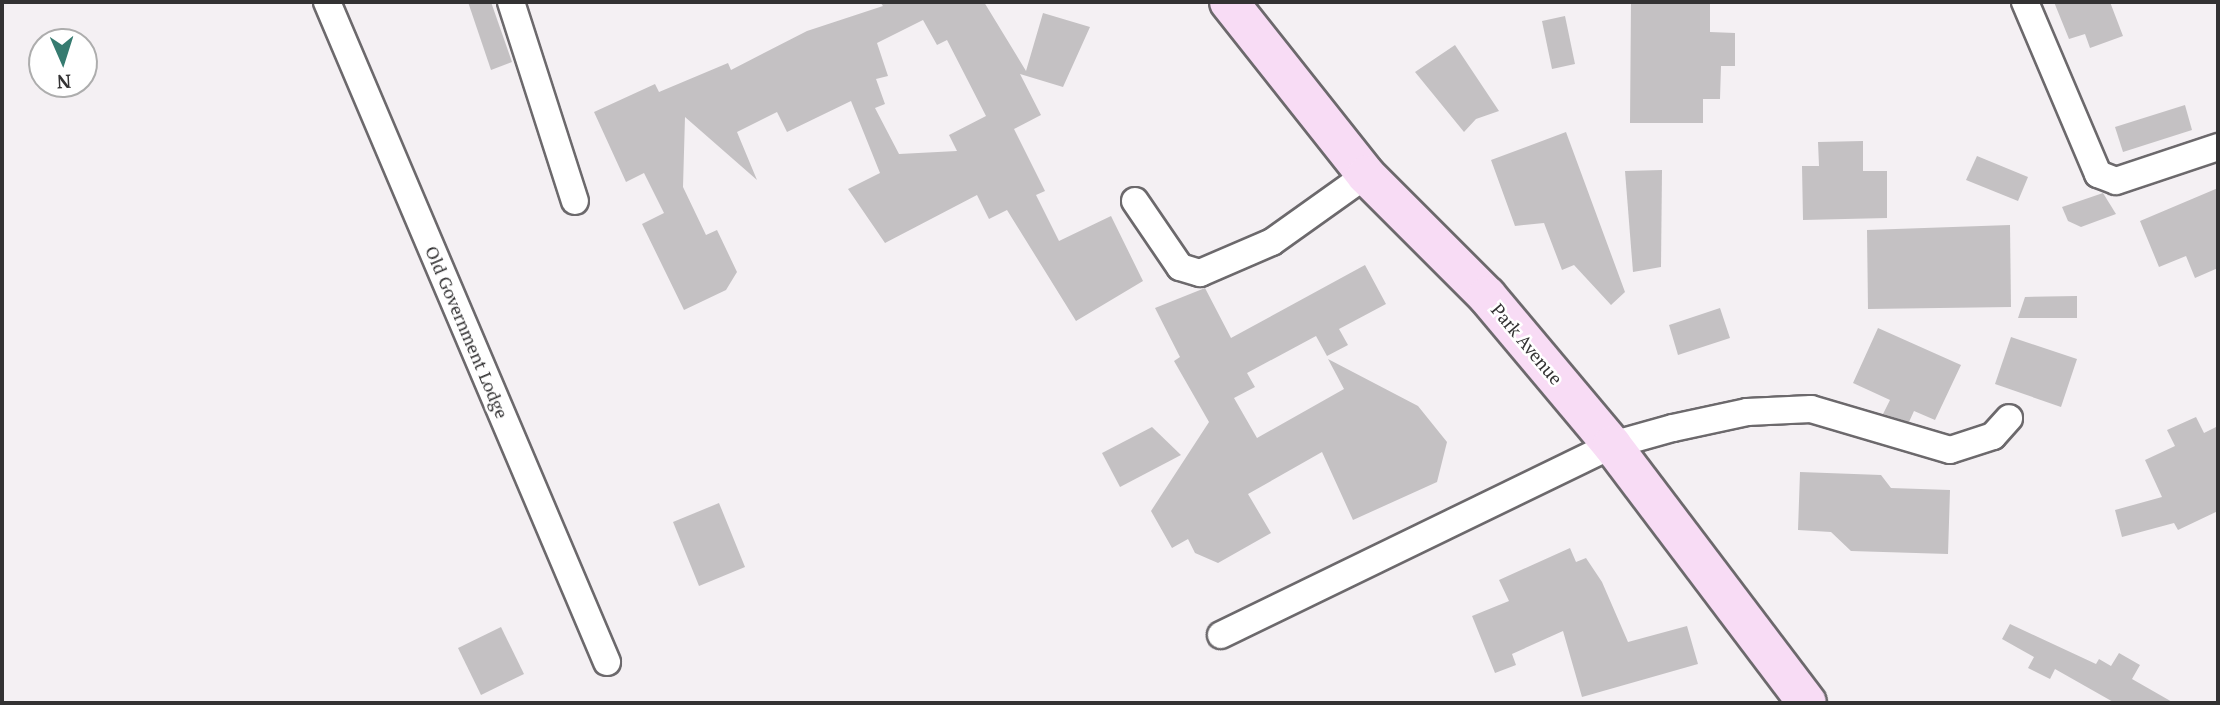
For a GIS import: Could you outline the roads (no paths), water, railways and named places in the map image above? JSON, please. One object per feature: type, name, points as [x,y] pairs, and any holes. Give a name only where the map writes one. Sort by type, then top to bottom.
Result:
[{"type":"street","name":"Old Government Lodge","points":[[327,2],[607,662]]},
{"type":"street","points":[[511,2],[575,201]]},
{"type":"street","name":"Park Avenue","points":[[1228,2],[1366,175],[1487,296],[1612,445],[1807,703]]},
{"type":"street","points":[[2025,2],[2098,174],[2116,181],[2218,147]]},
{"type":"street","points":[[1135,201],[1180,267],[1200,274],[1272,242],[1366,175]]},
{"type":"street","points":[[1221,635],[1612,445],[1786,408],[1833,412],[1950,450],[1993,436],[2009,418]]}]
